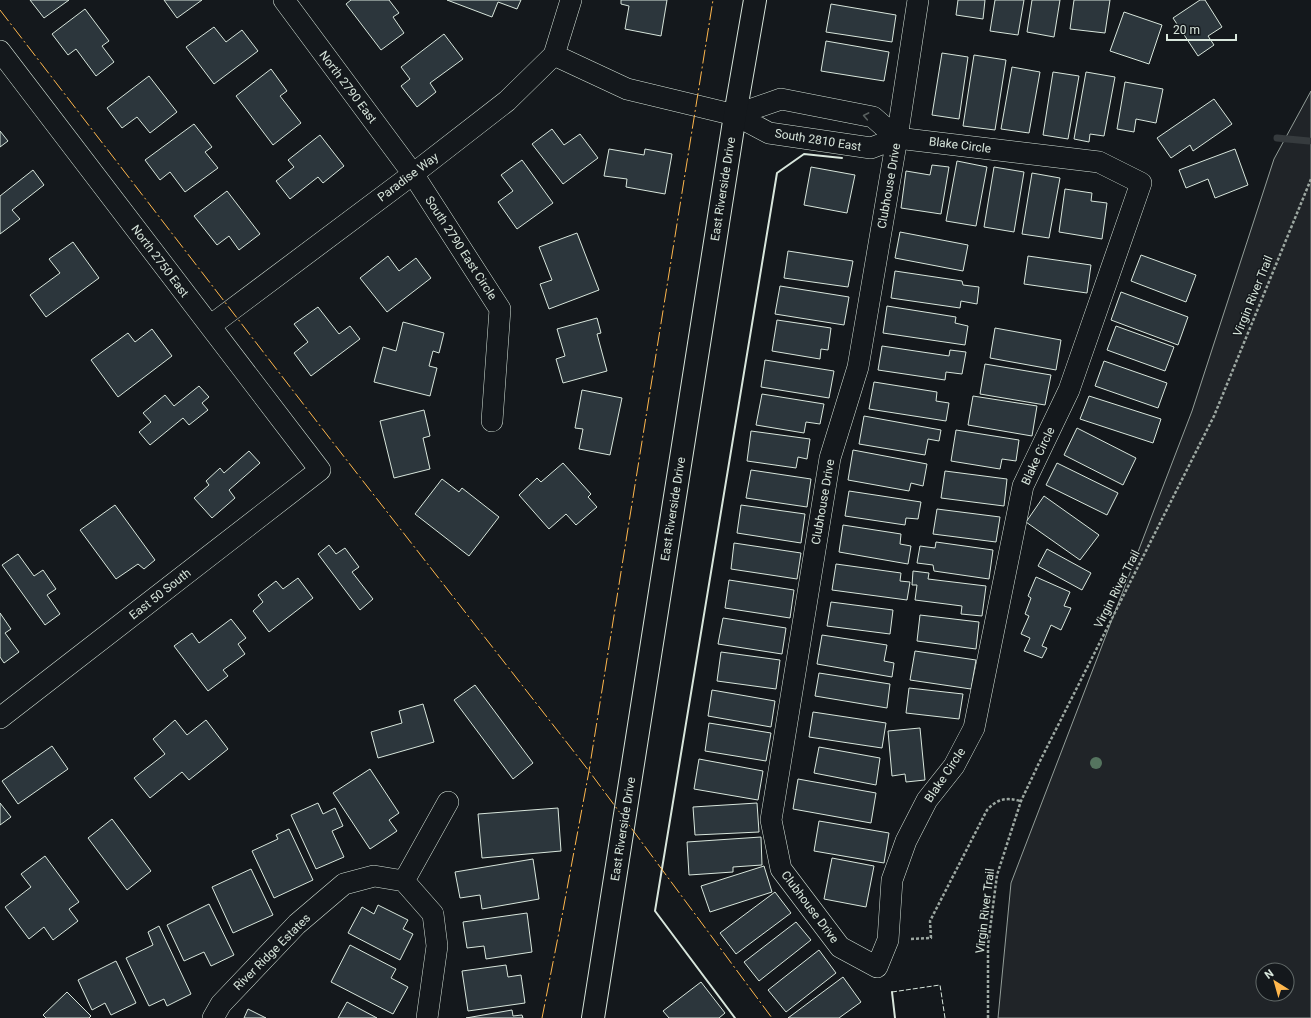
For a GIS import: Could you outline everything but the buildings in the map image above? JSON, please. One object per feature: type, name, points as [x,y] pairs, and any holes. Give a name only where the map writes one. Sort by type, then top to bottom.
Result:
[{"type":"main road","name":"East Riverside Drive","points":[[593,1018],[735,115],[755,0]]},
{"type":"street","name":"North 2790 East","points":[[284,0],[413,174]]},
{"type":"street","name":"Paradise Way","points":[[210,326],[413,174],[507,101],[554,55],[571,0]]},
{"type":"street","name":"Clubhouse Drive","points":[[877,968],[840,947],[780,869],[771,820],[830,458],[858,367],[897,138],[918,0]]},
{"type":"street","name":"North 2750 East","points":[[0,51],[320,470]]},
{"type":"street","name":"South 2810 East","points":[[554,55],[627,89],[735,115],[769,133],[871,148],[897,138]]},
{"type":"street","points":[[735,115],[781,99],[873,117],[897,138]]},
{"type":"street","name":"Blake Circle","points":[[877,968],[888,940],[892,880],[906,841],[927,800],[954,766],[974,728],[1023,486],[1069,390],[1142,183],[1099,162],[897,138]]},
{"type":"street","name":"South 2790 East Circle","points":[[413,174],[500,309],[492,421]]},
{"type":"street","name":"East 50 South","points":[[0,718],[320,470]]},
{"type":"street","points":[[426,1018],[437,946],[433,914],[404,881],[448,802]]},
{"type":"street","name":"River Ridge Estates","points":[[212,1018],[221,1004],[297,924],[344,884],[374,876],[404,881]]},
{"type":"path","name":"Virgin River Trail","points":[[988,1018],[988,945],[997,875],[1020,802],[1038,763],[1214,416],[1311,179]]},
{"type":"path","points":[[888,940],[931,938],[930,921],[987,810],[993,803],[1002,799],[1014,799],[1020,802]]},
{"type":"shaded area","points":[[1311,91],[1311,1018],[998,1018],[1011,883],[1192,411],[1274,159]]},
{"type":"waterway","points":[[1277,138],[1309,141]]},
{"type":"fence","points":[[892,992],[940,985],[945,1018]]},
{"type":"wall","points":[[735,1018],[655,911],[777,173],[804,154],[842,158]]},
{"type":"wall","points":[[892,992],[895,1018]]},
{"type":"power","points":[[542,1018],[589,771],[713,0]]},
{"type":"power","points":[[0,10],[331,440],[589,771],[772,1018]]}]
